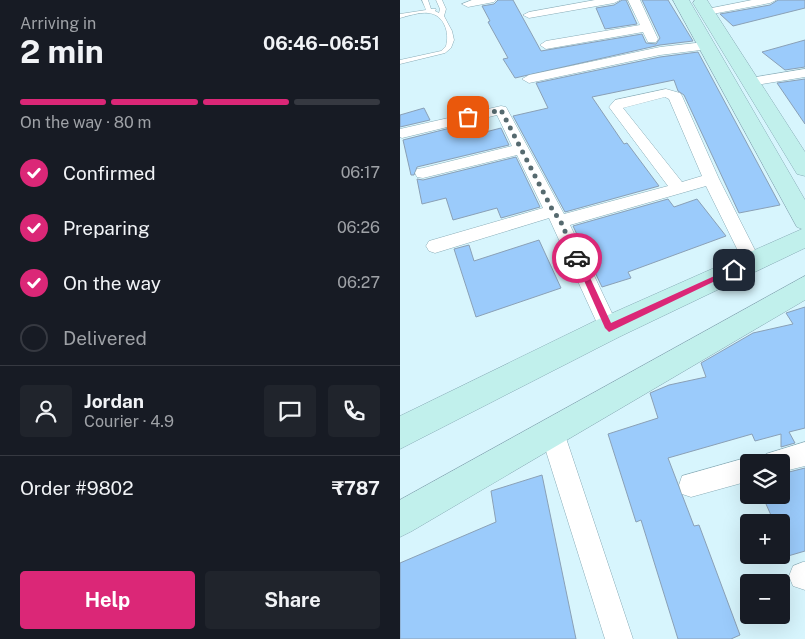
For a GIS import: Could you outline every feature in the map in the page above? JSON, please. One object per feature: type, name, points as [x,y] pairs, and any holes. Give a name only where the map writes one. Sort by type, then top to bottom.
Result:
[{"type":"street","points":[[468,4],[490,0]]},
{"type":"street","points":[[529,15],[614,0]]},
{"type":"street","points":[[634,0],[646,28],[660,51]]},
{"type":"street","points":[[695,6],[770,0]]},
{"type":"street","points":[[695,6],[705,46],[805,221]]},
{"type":"street","points":[[695,6],[750,82],[805,169]]},
{"type":"street","points":[[546,45],[646,28]]},
{"type":"street","points":[[528,79],[660,51],[705,46]]},
{"type":"street","points":[[750,82],[805,73]]},
{"type":"street","points":[[679,189],[617,110],[616,107],[620,103],[666,93],[672,94],[752,262]]},
{"type":"street","points":[[402,133],[501,110],[556,216],[609,328]]},
{"type":"street","points":[[423,173],[521,149]]},
{"type":"street","points":[[435,246],[556,216],[679,189],[711,178]]},
{"type":"street","points":[[400,433],[609,328],[805,237]]},
{"type":"street","points":[[400,519],[552,432],[804,279]]},
{"type":"street","points":[[400,499],[804,279]]},
{"type":"street","points":[[552,432],[619,639]]},
{"type":"street","points":[[790,458],[805,454]]},
{"type":"street","points":[[691,485],[740,471]]},
{"type":"lane","points":[[425,0],[429,11]]},
{"type":"lane","points":[[400,62],[443,52],[449,48],[451,39],[439,0]]},
{"type":"lane","points":[[400,16],[429,11],[442,12]]},
{"type":"building","points":[[498,0],[513,0],[541,51],[642,34],[646,43],[656,44],[660,38],[642,0],[668,0],[693,41],[660,45],[515,78],[503,59],[508,58],[488,22],[490,21],[482,6],[494,4]]},
{"type":"building","points":[[622,0],[626,0],[637,24],[605,29],[596,8],[614,5]]},
{"type":"building","points":[[778,0],[805,0],[805,8],[733,26],[720,14],[770,5]]},
{"type":"building","points":[[805,40],[805,67],[785,70],[762,52]]},
{"type":"building","points":[[698,52],[780,205],[739,213],[684,95],[678,91],[674,80],[592,97],[624,144],[627,143],[659,186],[565,212],[513,116],[548,108],[536,83],[660,57]]},
{"type":"building","points":[[805,79],[805,124],[777,83]]},
{"type":"building","points":[[424,108],[430,120],[400,127],[400,115]]},
{"type":"building","points":[[466,124],[470,136],[501,128],[509,145],[417,167],[414,175],[411,175],[403,140]]},
{"type":"building","points":[[516,157],[540,207],[501,218],[497,208],[453,220],[446,198],[422,204],[417,179],[423,180]]},
{"type":"building","points":[[668,199],[674,207],[697,199],[726,236],[628,272],[631,278],[602,287],[573,226]]},
{"type":"building","points":[[539,240],[561,288],[476,317],[454,249],[469,245],[474,261]]},
{"type":"building","points":[[805,307],[805,428],[789,432],[795,443],[781,447],[781,434],[755,441],[752,434],[668,458],[694,526],[699,525],[740,635],[731,639],[678,639],[641,520],[636,522],[608,434],[658,418],[650,393],[669,385],[706,377],[701,363],[753,333],[793,324],[786,313]]},
{"type":"building","points":[[805,468],[805,551],[790,555],[790,514],[770,514],[766,504],[790,504],[790,472]]},
{"type":"building","points":[[542,475],[576,639],[400,639],[400,563],[496,522],[491,491]]},
{"type":"way so far","points":[[468,117],[501,110],[553,211],[560,220],[577,258]]},
{"type":"route","points":[[577,258],[609,328],[734,270]]}]
